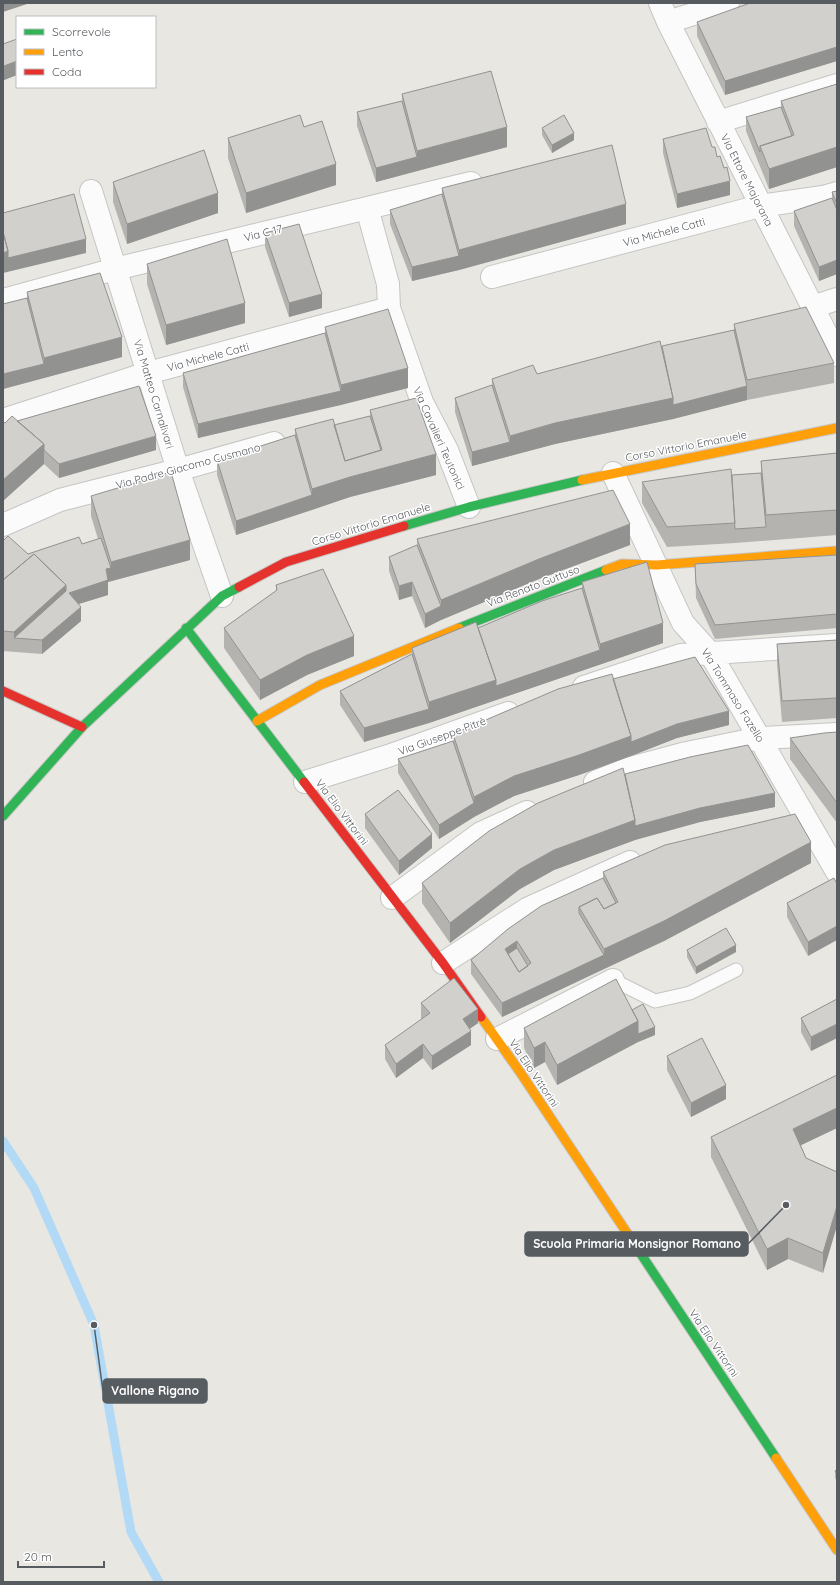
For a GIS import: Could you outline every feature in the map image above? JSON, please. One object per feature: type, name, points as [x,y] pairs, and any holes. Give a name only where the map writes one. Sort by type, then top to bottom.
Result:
[{"type":"street","points":[[664,13],[728,3]]},
{"type":"street","name":"Via Ettore Majorana","points":[[664,13],[760,206],[837,355]]},
{"type":"street","points":[[718,122],[837,86]]},
{"type":"street","name":"Via C 17","points":[[3,300],[115,269],[494,177]]},
{"type":"street","name":"Via Matteo Carnalivari","points":[[91,191],[178,470],[222,596]]},
{"type":"street","name":"Via Michele Catti","points":[[492,277],[760,206],[823,197],[837,193]]},
{"type":"street","name":"Via Cavalieri Teutonici","points":[[367,208],[388,284],[389,308],[414,404],[447,450],[469,507]]},
{"type":"street","points":[[812,307],[837,299]]},
{"type":"street","name":"Via Michele Catti","points":[[6,419],[148,373],[389,308]]},
{"type":"street","name":"Corso Vittorio Emanuele","points":[[3,816],[82,727],[186,628],[222,596],[286,562],[469,507],[613,473],[837,428]]},
{"type":"street","name":"Via Padre Giacomo Cusmano","points":[[3,525],[60,500],[178,470],[292,438]]},
{"type":"street","name":"Via Tommaso Fazello","points":[[613,473],[683,623],[710,653],[837,872]]},
{"type":"street","name":"Via Renato Guttuso","points":[[257,721],[320,685],[535,597],[622,564],[656,565],[837,551]]},
{"type":"street","name":"Via Elio Vittorini","points":[[186,628],[443,963],[497,1039],[837,1550]]},
{"type":"street","points":[[562,694],[681,655],[837,645]]},
{"type":"street","points":[[3,691],[82,727]]},
{"type":"street","name":"Via Giuseppe Pitrè","points":[[305,782],[388,756],[524,707]]},
{"type":"street","points":[[576,790],[630,768],[682,754],[760,738],[837,734]]},
{"type":"street","points":[[392,898],[481,833],[542,805]]},
{"type":"street","points":[[781,820],[805,815]]},
{"type":"street","points":[[443,963],[527,909],[615,868],[649,855]]},
{"type":"street","points":[[497,1039],[613,980]]},
{"type":"lane","points":[[613,980],[655,1001],[690,993],[736,970]]},
{"type":"lane","points":[[826,1533],[837,1526]]},
{"type":"building","points":[[750,3],[837,3],[837,47],[725,81],[697,22]]},
{"type":"building","points":[[16,39],[16,61],[4,66],[3,64],[3,44]]},
{"type":"building","points":[[491,71],[507,127],[417,151],[402,94]]},
{"type":"building","points":[[837,84],[837,147],[769,169],[760,146],[794,135],[781,101]]},
{"type":"building","points":[[402,101],[417,157],[376,168],[357,112]]},
{"type":"building","points":[[781,107],[792,136],[760,146],[760,152],[746,117]]},
{"type":"building","points":[[300,115],[304,127],[322,121],[336,164],[246,193],[228,138]]},
{"type":"building","points":[[564,115],[574,133],[552,145],[542,128]]},
{"type":"building","points":[[706,128],[712,147],[715,147],[717,157],[720,156],[724,168],[727,167],[730,181],[677,194],[663,139]]},
{"type":"building","points":[[612,145],[626,204],[459,250],[442,188]]},
{"type":"building","points":[[204,150],[218,193],[127,224],[113,182]]},
{"type":"building","points":[[837,191],[837,204],[832,192]]},
{"type":"building","points":[[74,194],[86,239],[8,258],[8,251],[3,232],[3,213]]},
{"type":"building","points":[[442,194],[459,256],[412,267],[390,210]]},
{"type":"building","points":[[832,198],[837,210],[837,260],[819,267],[794,211]]},
{"type":"building","points":[[299,224],[322,294],[289,303],[265,233]]},
{"type":"building","points":[[3,232],[8,251],[3,253]]},
{"type":"building","points":[[227,239],[245,303],[166,325],[147,264]]},
{"type":"building","points":[[100,273],[122,337],[44,358],[27,292]]},
{"type":"building","points":[[27,298],[44,364],[3,374],[3,304]]},
{"type":"building","points":[[806,307],[834,363],[747,380],[734,324]]},
{"type":"building","points":[[388,309],[408,368],[341,385],[325,327]]},
{"type":"building","points":[[734,330],[747,386],[673,405],[673,398],[662,346]]},
{"type":"building","points":[[325,333],[341,391],[198,424],[183,373]]},
{"type":"building","points":[[660,341],[673,398],[555,423],[510,436],[492,379],[533,365],[537,374]]},
{"type":"building","points":[[492,385],[510,442],[472,452],[455,398]]},
{"type":"building","points":[[139,386],[156,436],[59,464],[44,450],[44,444],[17,421]]},
{"type":"building","points":[[416,398],[436,454],[350,477],[312,489],[295,429],[333,419],[345,461],[382,450],[370,410]]},
{"type":"building","points":[[12,416],[44,444],[3,480],[3,422],[5,423]]},
{"type":"building","points":[[370,416],[381,450],[345,461],[334,425]]},
{"type":"building","points":[[295,435],[312,495],[236,521],[217,460]]},
{"type":"building","points":[[837,453],[837,510],[766,515],[761,461]]},
{"type":"building","points":[[731,469],[735,523],[667,527],[642,482]]},
{"type":"building","points":[[171,472],[190,540],[111,562],[91,496]]},
{"type":"building","points":[[761,473],[766,527],[735,529],[732,475]]},
{"type":"building","points":[[613,490],[630,524],[539,559],[441,600],[417,539]]},
{"type":"building","points":[[8,536],[28,554],[79,537],[82,544],[101,538],[111,568],[106,569],[108,580],[69,593],[81,607],[42,640],[14,638],[66,591],[66,585],[34,554],[3,580],[3,541]]},
{"type":"building","points":[[417,545],[441,606],[425,614],[412,582],[399,586],[389,557]]},
{"type":"building","points":[[34,554],[66,585],[14,632],[3,631],[3,580]]},
{"type":"building","points":[[837,555],[837,614],[715,625],[696,584],[695,564]]},
{"type":"building","points":[[647,562],[663,623],[600,644],[582,582]]},
{"type":"building","points":[[323,569],[354,636],[307,655],[260,680],[224,628],[277,590],[276,585]]},
{"type":"building","points":[[582,588],[600,650],[496,686],[496,680],[478,628],[542,601]]},
{"type":"building","points":[[476,622],[496,680],[429,702],[412,648]]},
{"type":"building","points":[[837,640],[837,698],[782,701],[777,644]]},
{"type":"building","points":[[412,654],[429,709],[364,728],[340,691]]},
{"type":"building","points":[[695,657],[729,711],[677,724],[631,742],[631,736],[613,679]]},
{"type":"building","points":[[612,674],[631,736],[514,776],[474,797],[453,734],[558,689]]},
{"type":"building","points":[[837,732],[837,803],[790,738]]},
{"type":"building","points":[[453,741],[474,803],[439,825],[398,759]]},
{"type":"building","points":[[748,745],[775,793],[700,808],[635,826],[625,774],[690,757]]},
{"type":"building","points":[[623,768],[635,820],[554,850],[520,869],[450,923],[422,883],[489,831],[538,803]]},
{"type":"building","points":[[398,790],[432,834],[399,861],[365,814]]},
{"type":"building","points":[[795,814],[811,842],[664,921],[604,949],[579,907],[597,898],[604,909],[618,902],[603,872],[665,845]]},
{"type":"building","points":[[603,878],[616,903],[604,909],[597,898],[579,907],[579,913],[604,955],[502,1003],[471,960],[508,929],[541,906]],"holes":[[[517,941],[531,963],[519,972],[505,949]]]},
{"type":"building","points":[[834,878],[837,884],[837,926],[808,942],[787,903]]},
{"type":"building","points":[[726,928],[736,945],[696,967],[687,950]]},
{"type":"building","points":[[517,948],[528,966],[519,972],[508,954]]},
{"type":"building","points":[[454,978],[478,1009],[463,1019],[471,1031],[432,1056],[423,1044],[396,1064],[385,1045],[430,1013],[421,1003]]},
{"type":"building","points":[[616,979],[638,1021],[557,1065],[545,1042],[534,1048],[524,1028]]},
{"type":"building","points":[[837,999],[837,1024],[811,1037],[801,1018]]},
{"type":"building","points":[[643,1004],[655,1027],[638,1034],[638,1021],[632,1010]]},
{"type":"building","points":[[702,1038],[726,1085],[691,1103],[667,1056]]},
{"type":"building","points":[[837,1075],[837,1108],[793,1129],[806,1158],[837,1172],[837,1206],[823,1253],[788,1238],[767,1249],[711,1137]]},
{"type":"waterway","points":[[3,1141],[34,1188],[94,1325],[131,1532],[159,1582]]},
{"type":"traffic: fast","points":[[404,526],[469,507],[582,480]]},
{"type":"traffic: fast","points":[[459,628],[606,570]]},
{"type":"traffic: fast","points":[[3,816],[82,727],[222,596],[239,587]]},
{"type":"traffic: fast","points":[[186,628],[304,782]]},
{"type":"traffic: fast","points":[[631,1239],[776,1458]]},
{"type":"traffic: slow","points":[[582,480],[837,428]]},
{"type":"traffic: slow","points":[[606,570],[622,564],[657,565],[837,551]]},
{"type":"traffic: slow","points":[[257,721],[320,685],[459,628]]},
{"type":"traffic: slow","points":[[481,1017],[520,1072],[631,1239]]},
{"type":"traffic: slow","points":[[776,1458],[837,1550]]},
{"type":"traffic: jam","points":[[239,587],[286,562],[404,526]]},
{"type":"traffic: jam","points":[[3,691],[82,727]]},
{"type":"traffic: jam","points":[[304,782],[443,963],[481,1017]]},
{"type":"place","name":"Scuola Primaria Monsignor Romano","points":[[786,1205]]},
{"type":"place","name":"Vallone Rigano","points":[[94,1325]]}]
